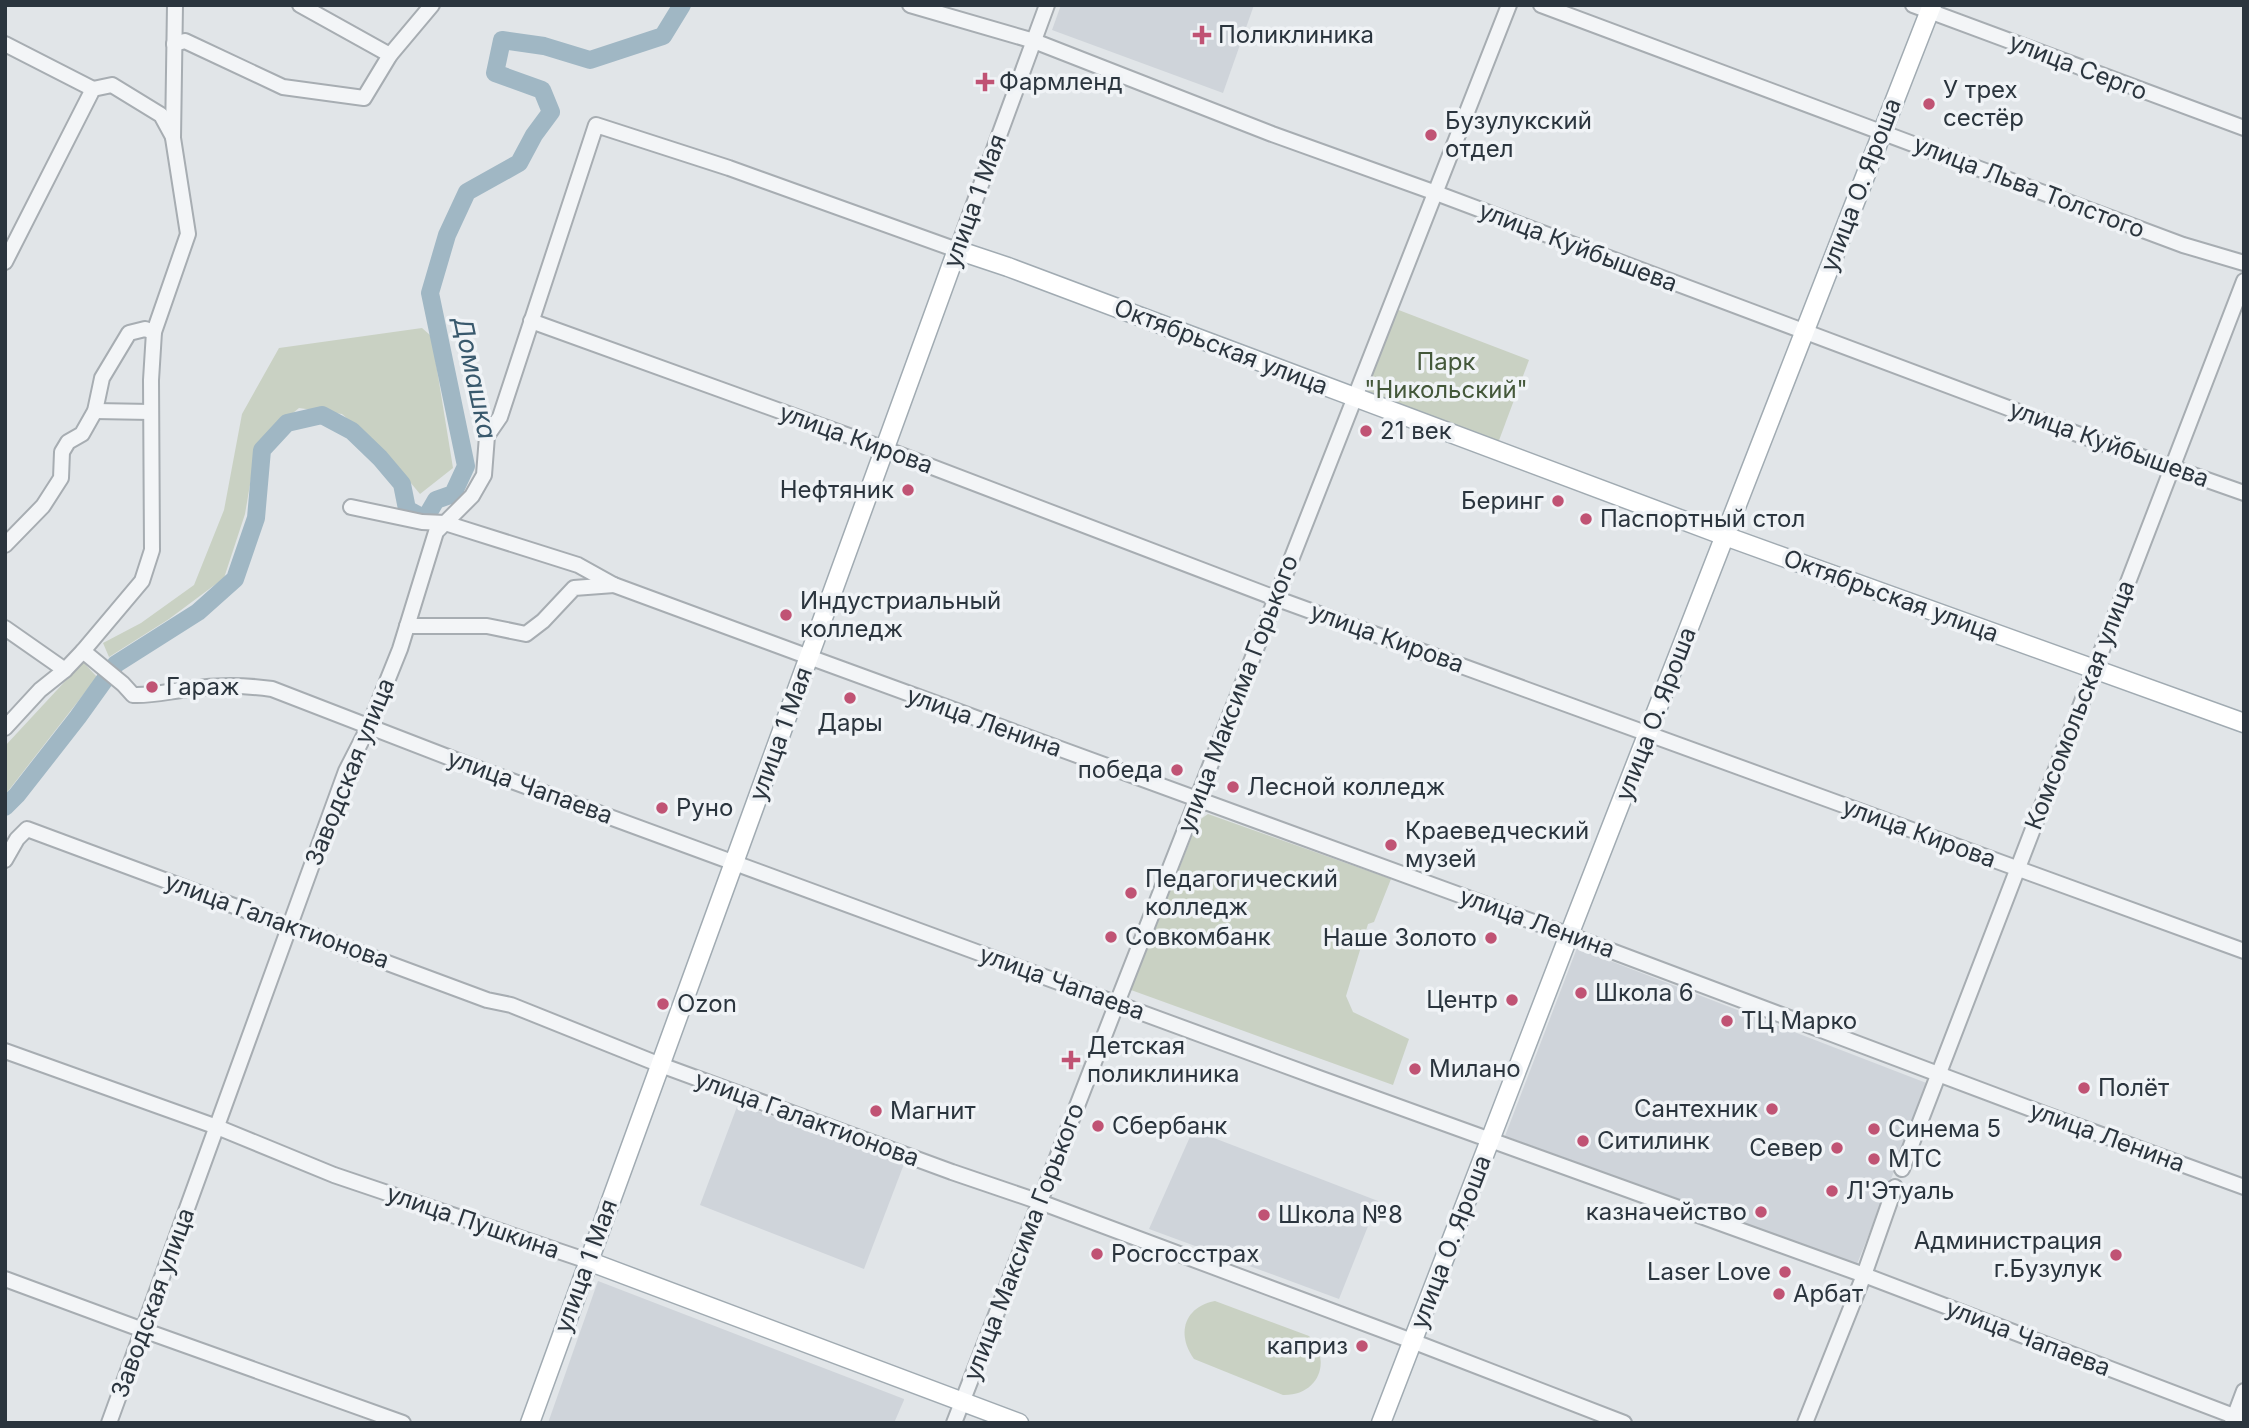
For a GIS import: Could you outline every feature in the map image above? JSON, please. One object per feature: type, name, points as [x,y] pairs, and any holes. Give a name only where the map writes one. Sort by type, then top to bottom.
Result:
[{"type":"main road","name":"улица О. Яроша","points":[[1381,1423],[1882,131],[1925,7]]},
{"type":"main road","name":"Октябрьская улица","points":[[957,250],[1725,536],[2244,723]]},
{"type":"main road","name":"улица 1 Мая","points":[[530,1423],[658,1064],[735,862],[957,250]]},
{"type":"main road","name":"улица Пушкина","points":[[588,1261],[1019,1423]]},
{"type":"street","points":[[5,728],[40,690],[83,651],[142,582],[152,550],[151,412],[154,332],[188,234],[173,138],[175,5]]},
{"type":"street","points":[[300,5],[390,55]]},
{"type":"street","points":[[174,44],[185,41],[283,87],[364,98],[390,55],[432,5]]},
{"type":"street","name":"улица Куйбышева","points":[[910,5],[1034,41],[1272,134],[2088,438],[2244,493]]},
{"type":"street","name":"улица 1 Мая","points":[[957,250],[1047,5]]},
{"type":"street","name":"улица Максима Горького","points":[[954,1423],[1116,1003],[1509,5]]},
{"type":"street","name":"улица Льва Толстого","points":[[1541,5],[2183,245],[2244,263]]},
{"type":"street","name":"улица Серго","points":[[1925,7],[2244,128]]},
{"type":"street","points":[[5,44],[93,89],[112,85],[161,115],[173,138]]},
{"type":"street","points":[[5,262],[93,89]]},
{"type":"street","name":"Октябрьская улица","points":[[593,130],[596,125],[729,168],[957,250]]},
{"type":"street","name":"Заводская улица","points":[[109,1423],[346,771],[369,726],[400,649],[436,533],[472,496],[484,475],[487,436],[500,417],[593,130]]},
{"type":"street","name":"Комсомольская улица","points":[[1902,1169],[2244,281]]},
{"type":"street","name":"улица Кирова","points":[[531,321],[885,449],[1275,598],[2244,951]]},
{"type":"street","points":[[5,545],[43,506],[61,478],[62,452],[68,442],[82,433],[95,411],[102,378],[129,333],[145,329],[154,332]]},
{"type":"street","points":[[95,411],[151,412]]},
{"type":"street","name":"улица Ленина","points":[[351,507],[422,522],[445,523],[578,565],[614,585],[1569,935],[2244,1187]]},
{"type":"street","points":[[407,626],[486,626],[526,634],[543,621],[574,588],[614,585]]},
{"type":"street","points":[[5,628],[65,670]]},
{"type":"street","name":"улица Чапаева","points":[[83,651],[133,695],[148,696],[190,688],[239,685],[272,689],[471,766],[1864,1275],[2236,1420]]},
{"type":"street","name":"улица Галактионова","points":[[5,860],[17,839],[27,829],[487,1000],[511,1005],[658,1064],[1040,1202],[1624,1423]]},
{"type":"street","name":"улица Пушкина","points":[[5,1051],[217,1127],[334,1175],[588,1261]]},
{"type":"street","points":[[1805,1423],[1864,1275],[1895,1187]]},
{"type":"street","points":[[5,1279],[403,1423]]},
{"type":"street","points":[[2236,1420],[2244,1391]]},
{"type":"shaded area","points":[[1061,5],[1254,5],[1223,93],[1052,30]]},
{"type":"shaded area","points":[[1577,948],[1929,1084],[1857,1264],[1505,1136]]},
{"type":"shaded area","points":[[738,1104],[904,1164],[864,1269],[700,1205]]},
{"type":"shaded area","name":"Школа №8","points":[[1193,1130],[1378,1201],[1339,1299],[1149,1229]]},
{"type":"shaded area","points":[[598,1281],[904,1400],[894,1423],[548,1423]]},
{"type":"green space","name":"Парк \"Никольский\"","points":[[1396,309],[1529,360],[1498,443],[1364,393]]},
{"type":"green space","points":[[422,328],[430,335],[433,345],[453,468],[420,494],[385,452],[342,414],[299,408],[257,443],[245,514],[224,578],[169,619],[109,657],[103,643],[141,623],[194,585],[224,510],[242,414],[279,348]]},
{"type":"green space","points":[[83,662],[97,677],[5,795],[5,746]]},
{"type":"green space","points":[[1208,814],[1391,879],[1374,922],[1368,924],[1346,996],[1353,1012],[1409,1039],[1393,1085],[1131,990],[1198,821]]},
{"type":"green space","points":[[1215,1301],[1309,1336],[1320,1356],[1321,1366],[1313,1383],[1295,1394],[1283,1395],[1194,1359],[1185,1340],[1186,1323],[1196,1309]]},
{"type":"waterway","name":"Домашка","points":[[5,807],[78,717],[116,664],[198,612],[235,579],[256,518],[262,450],[287,423],[322,415],[352,431],[402,484],[407,509],[425,519],[436,500],[453,494],[466,466],[430,293],[447,235],[467,192],[519,163],[534,135],[551,112],[542,90],[495,73],[502,40],[544,46],[590,60],[663,36],[682,5]]},
{"type":"place","name":"Поликлиника","points":[[1202,35]]},
{"type":"place","name":"Фармленд","points":[[985,82]]},
{"type":"place","name":"У трех сестёр","points":[[1929,104]]},
{"type":"place","name":"Бузулукский отдел","points":[[1431,135]]},
{"type":"place","name":"21 век","points":[[1366,431]]},
{"type":"place","name":"Нефтяник","points":[[908,490]]},
{"type":"place","name":"Беринг","points":[[1558,501]]},
{"type":"place","name":"Паспортный стол","points":[[1586,519]]},
{"type":"place","name":"Индустриальный колледж","points":[[786,615]]},
{"type":"place","name":"Гараж","points":[[152,687]]},
{"type":"place","name":"Дары","points":[[850,698]]},
{"type":"place","name":"победа","points":[[1177,770]]},
{"type":"place","name":"Лесной колледж","points":[[1233,787]]},
{"type":"place","name":"Руно","points":[[662,808]]},
{"type":"place","name":"Краеведческий музей","points":[[1391,845]]},
{"type":"place","name":"Педагогический колледж","points":[[1131,893]]},
{"type":"place","name":"Совкомбанк","points":[[1111,937]]},
{"type":"place","name":"Наше Золото","points":[[1491,938]]},
{"type":"place","name":"Школа 6","points":[[1581,993]]},
{"type":"place","name":"Центр","points":[[1512,1000]]},
{"type":"place","name":"Ozon","points":[[663,1004]]},
{"type":"place","name":"ТЦ Марко","points":[[1727,1021]]},
{"type":"place","name":"Детская поликлиника","points":[[1071,1060]]},
{"type":"place","name":"Милано","points":[[1415,1069]]},
{"type":"place","name":"Полёт","points":[[2084,1088]]},
{"type":"place","name":"Сантехник","points":[[1772,1109]]},
{"type":"place","name":"Магнит","points":[[876,1111]]},
{"type":"place","name":"Сбербанк","points":[[1098,1126]]},
{"type":"place","name":"Синема 5","points":[[1874,1129]]},
{"type":"place","name":"Ситилинк","points":[[1583,1141]]},
{"type":"place","name":"Север","points":[[1837,1148]]},
{"type":"place","name":"МТС","points":[[1874,1159]]},
{"type":"place","name":"Л'Этуаль","points":[[1832,1191]]},
{"type":"place","name":"казначейство","points":[[1761,1212]]},
{"type":"place","name":"Школа №8","points":[[1264,1215]]},
{"type":"place","name":"Росгосстрах","points":[[1097,1254]]},
{"type":"place","name":"Администрация г.Бузулук","points":[[2116,1255]]},
{"type":"place","name":"Laser Love","points":[[1785,1272]]},
{"type":"place","name":"Арбат","points":[[1779,1294]]},
{"type":"place","name":"каприз","points":[[1362,1346]]}]
